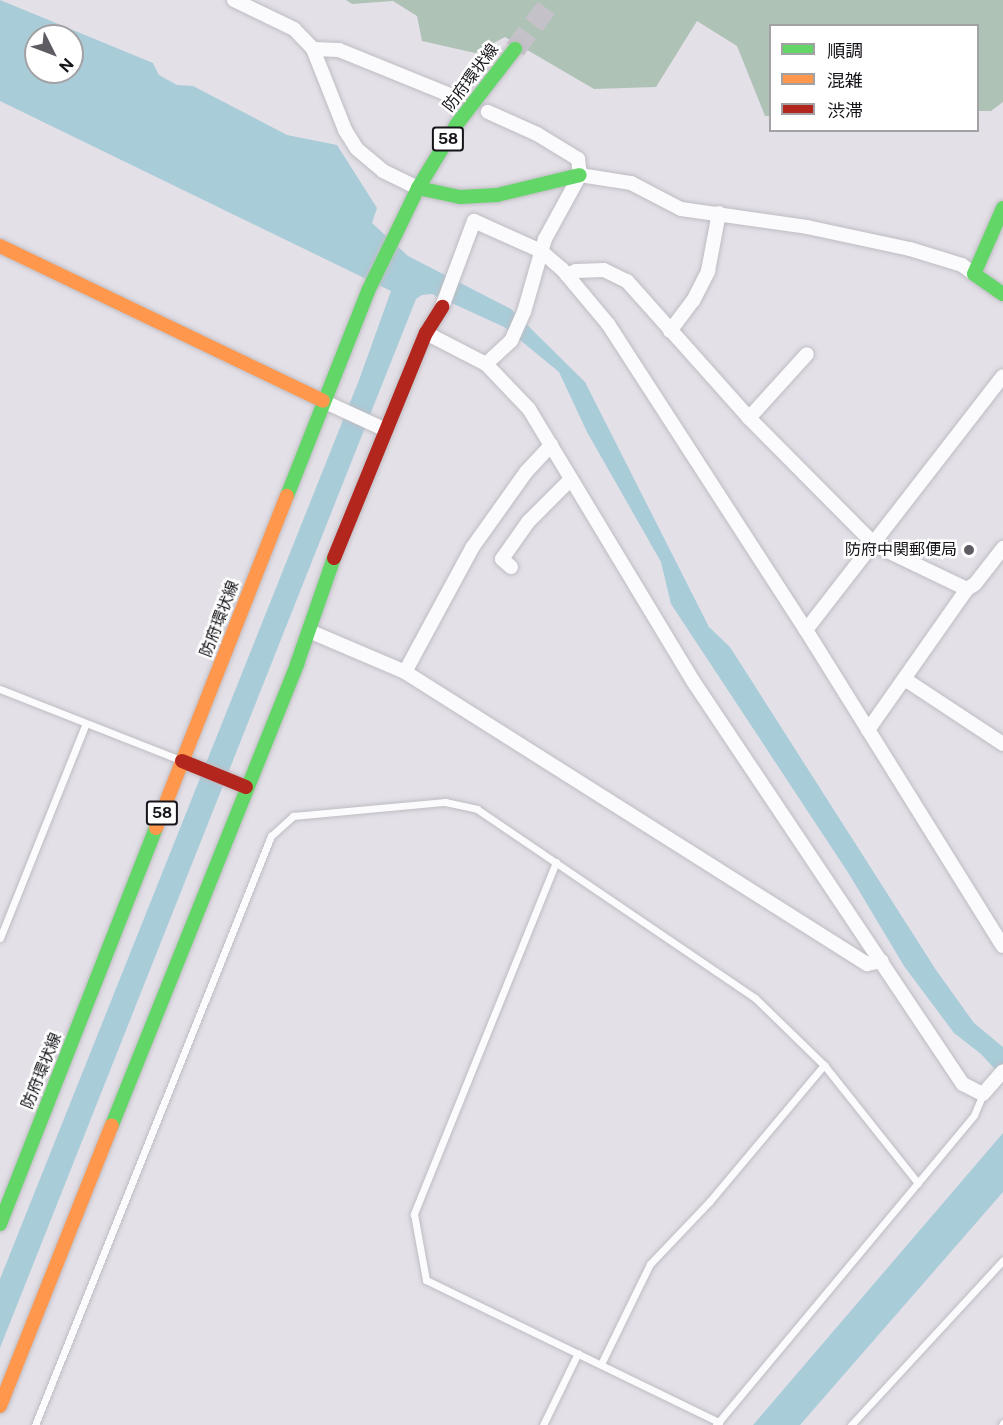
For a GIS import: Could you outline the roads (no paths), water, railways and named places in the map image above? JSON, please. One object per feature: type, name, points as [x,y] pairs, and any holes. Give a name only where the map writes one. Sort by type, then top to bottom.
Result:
[{"type":"street","points":[[234,0],[294,29],[314,48],[345,130],[357,148],[383,171],[418,188],[460,197],[497,195],[580,175],[632,183],[681,209],[719,213],[910,249],[962,265],[1003,294]]},
{"type":"street","points":[[314,48],[339,50],[457,98]]},
{"type":"street","name":"防府環状線","points":[[0,1224],[368,291],[418,188],[457,124],[514,49]]},
{"type":"street","points":[[486,364],[511,341],[524,312],[541,250],[580,175],[578,159],[537,134],[488,112]]},
{"type":"street","points":[[974,274],[1003,208]]},
{"type":"street","points":[[670,331],[693,301],[708,271],[719,213]]},
{"type":"street","points":[[0,1406],[243,785],[309,631],[318,597],[383,429],[426,333],[442,307],[474,221],[541,250],[567,275],[608,324],[806,630],[1003,946]]},
{"type":"street","points":[[0,246],[323,401],[343,413],[383,429]]},
{"type":"street","points":[[567,275],[576,271],[616,273],[749,418],[874,545],[967,589]]},
{"type":"street","points":[[426,333],[486,364],[529,409],[693,681],[963,1084],[983,1094],[1000,1074]]},
{"type":"street","points":[[749,418],[807,354]]},
{"type":"street","points":[[806,630],[874,545],[918,482],[1003,376]]},
{"type":"street","points":[[405,672],[472,548],[526,472],[551,446]]},
{"type":"street","points":[[512,567],[502,559],[508,550],[528,522],[571,479]]},
{"type":"street","points":[[868,730],[906,680],[967,589],[1000,558]]},
{"type":"street","points":[[309,631],[405,672],[867,964],[882,961]]},
{"type":"street","points":[[906,680],[1003,744]]},
{"type":"street","points":[[183,761],[243,785]]},
{"type":"lane","points":[[0,689],[85,725],[183,761]]},
{"type":"lane","points":[[0,938],[85,725]]},
{"type":"lane","points":[[35,1425],[271,836],[281,824],[293,816],[445,802],[477,809],[755,998],[824,1065],[918,1183]]},
{"type":"lane","points":[[556,862],[414,1214],[426,1280],[717,1423],[974,1115],[983,1094]]},
{"type":"lane","points":[[601,1364],[650,1264],[709,1202],[824,1065]]},
{"type":"lane","points":[[851,1425],[1003,1260]]},
{"type":"lane","points":[[543,1425],[578,1353]]},
{"type":"water","points":[[0,0],[58,24],[24,24],[24,84],[84,84],[84,35],[153,63],[159,75],[177,85],[193,86],[287,135],[337,145],[377,208],[372,223],[408,256],[511,309],[585,382],[709,627],[730,647],[936,970],[974,1023],[1003,1047],[1003,1078],[981,1054],[954,1033],[904,966],[849,874],[671,604],[661,562],[587,432],[559,372],[504,327],[432,294],[422,295],[416,299],[0,1348],[0,1279],[359,380],[391,291],[0,101]]},
{"type":"water","points":[[1003,1133],[1003,1192],[800,1425],[753,1425]]},
{"type":"tunnel","points":[[515,49],[552,0]]},
{"type":"place","name":"防府中関郵便局","points":[[969,550]]}]
